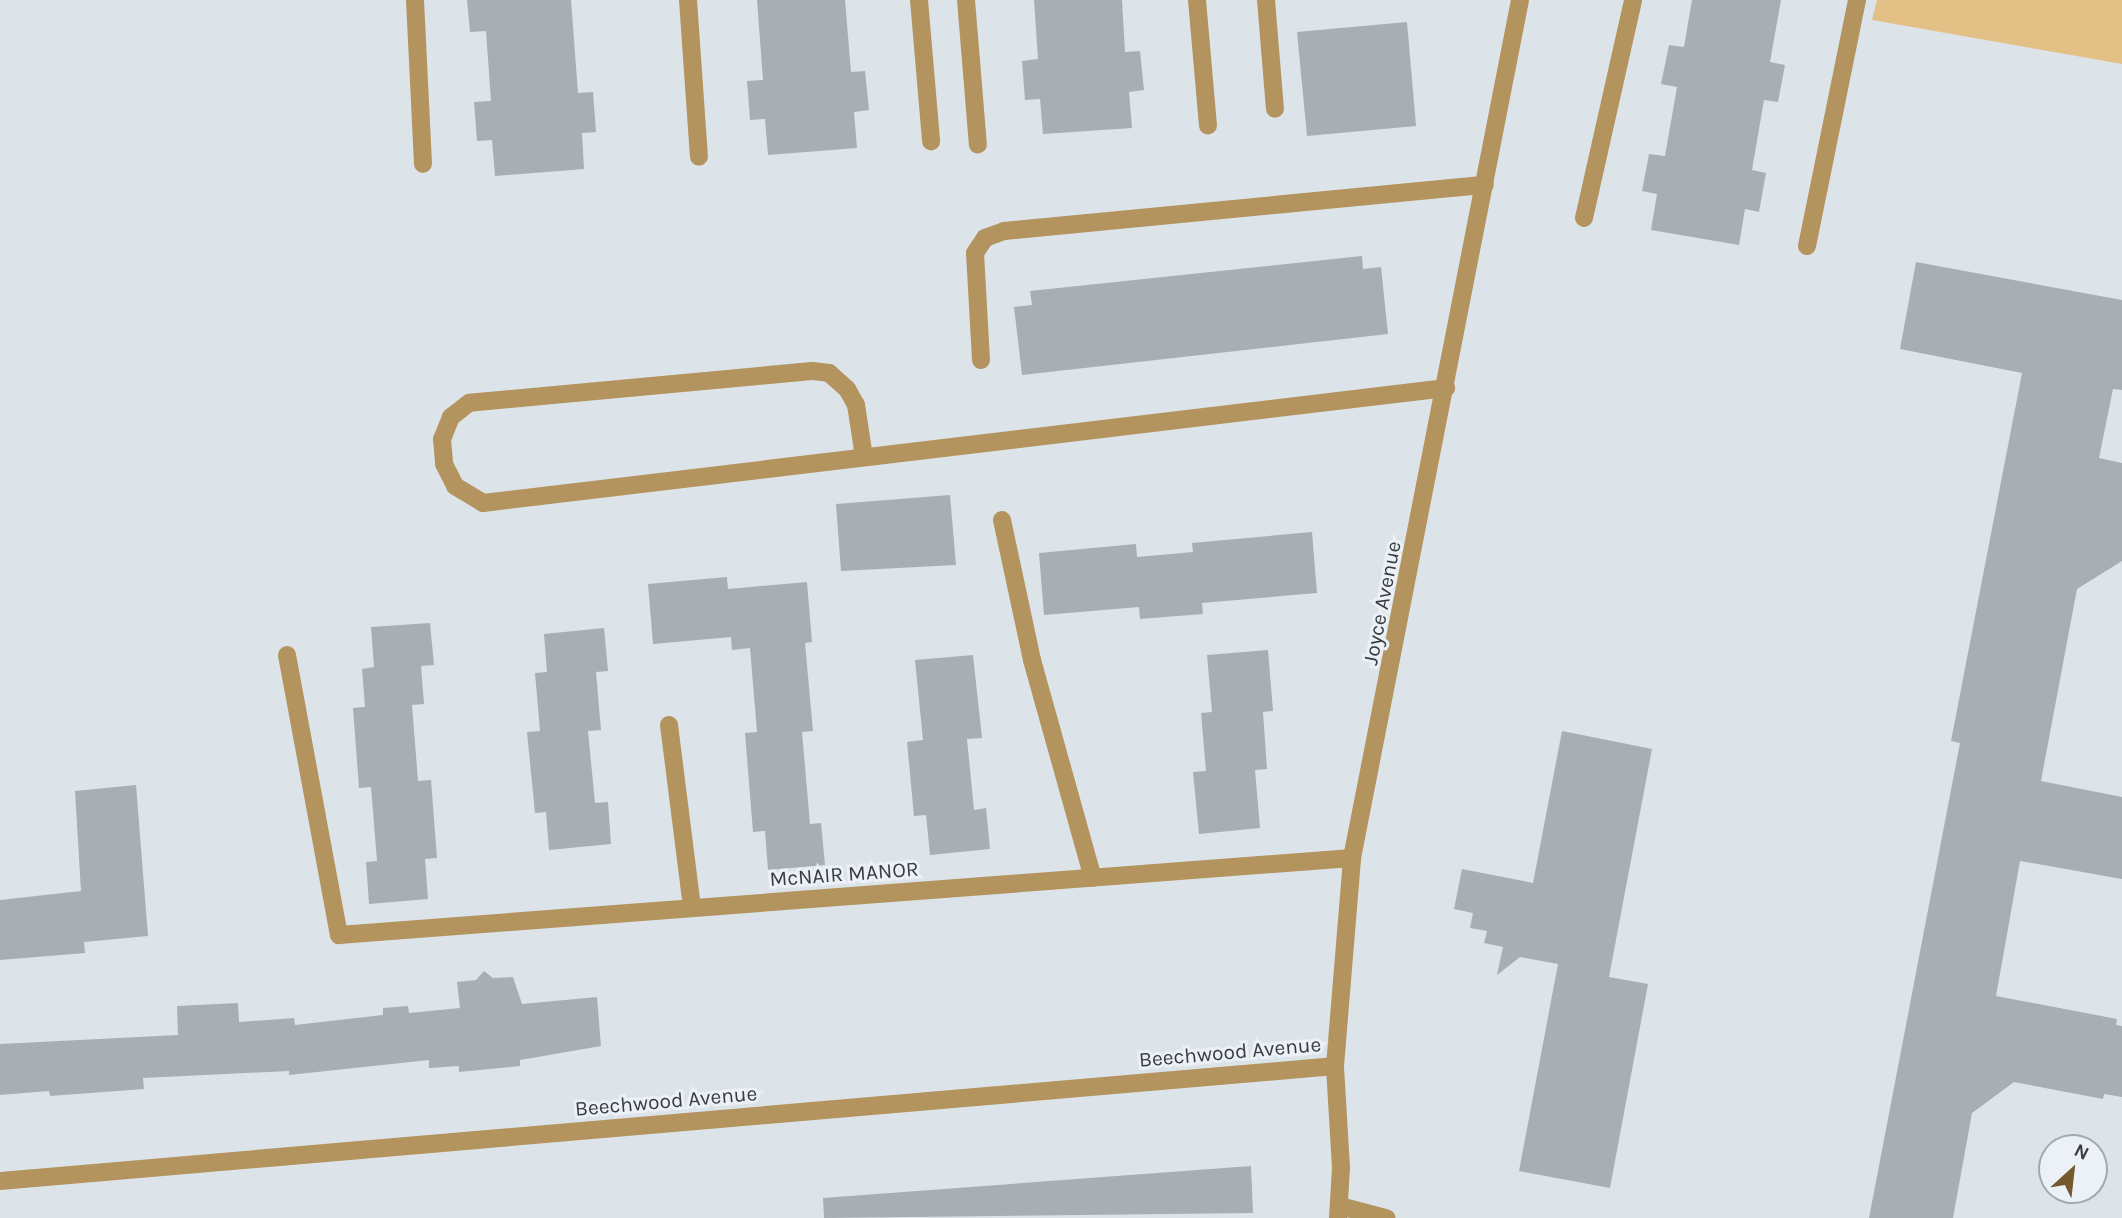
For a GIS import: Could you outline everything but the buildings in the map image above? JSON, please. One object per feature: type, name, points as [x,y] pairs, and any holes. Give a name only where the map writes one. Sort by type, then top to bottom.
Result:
[{"type":"street","points":[[415,0],[423,164]]},
{"type":"street","points":[[688,0],[699,157]]},
{"type":"street","points":[[919,0],[931,141]]},
{"type":"street","points":[[966,0],[978,145]]},
{"type":"street","points":[[1197,0],[1208,126]]},
{"type":"street","points":[[1266,0],[1275,109]]},
{"type":"street","name":"Joyce Avenue","points":[[1339,1212],[1335,1066],[1352,858],[1520,0]]},
{"type":"street","points":[[1584,218],[1633,0]]},
{"type":"street","points":[[1808,246],[1857,0]]},
{"type":"street","points":[[981,360],[975,253],[985,238],[1003,231],[1485,185]]},
{"type":"street","points":[[864,457],[856,405],[847,389],[829,373],[812,371],[469,403],[451,417],[442,439],[444,464],[455,486],[483,503],[1446,388]]},
{"type":"street","points":[[1002,520],[1032,660],[1093,878]]},
{"type":"street","name":"McNAIR MANOR","points":[[287,655],[339,935],[1352,858]]},
{"type":"street","points":[[669,725],[692,908]]},
{"type":"street","name":"Beechwood Avenue","points":[[0,1181],[1335,1066]]},
{"type":"street","points":[[1339,1212],[1385,1218]]},
{"type":"shaded area","points":[[1877,0],[2122,0],[2122,64],[1872,20]]}]
